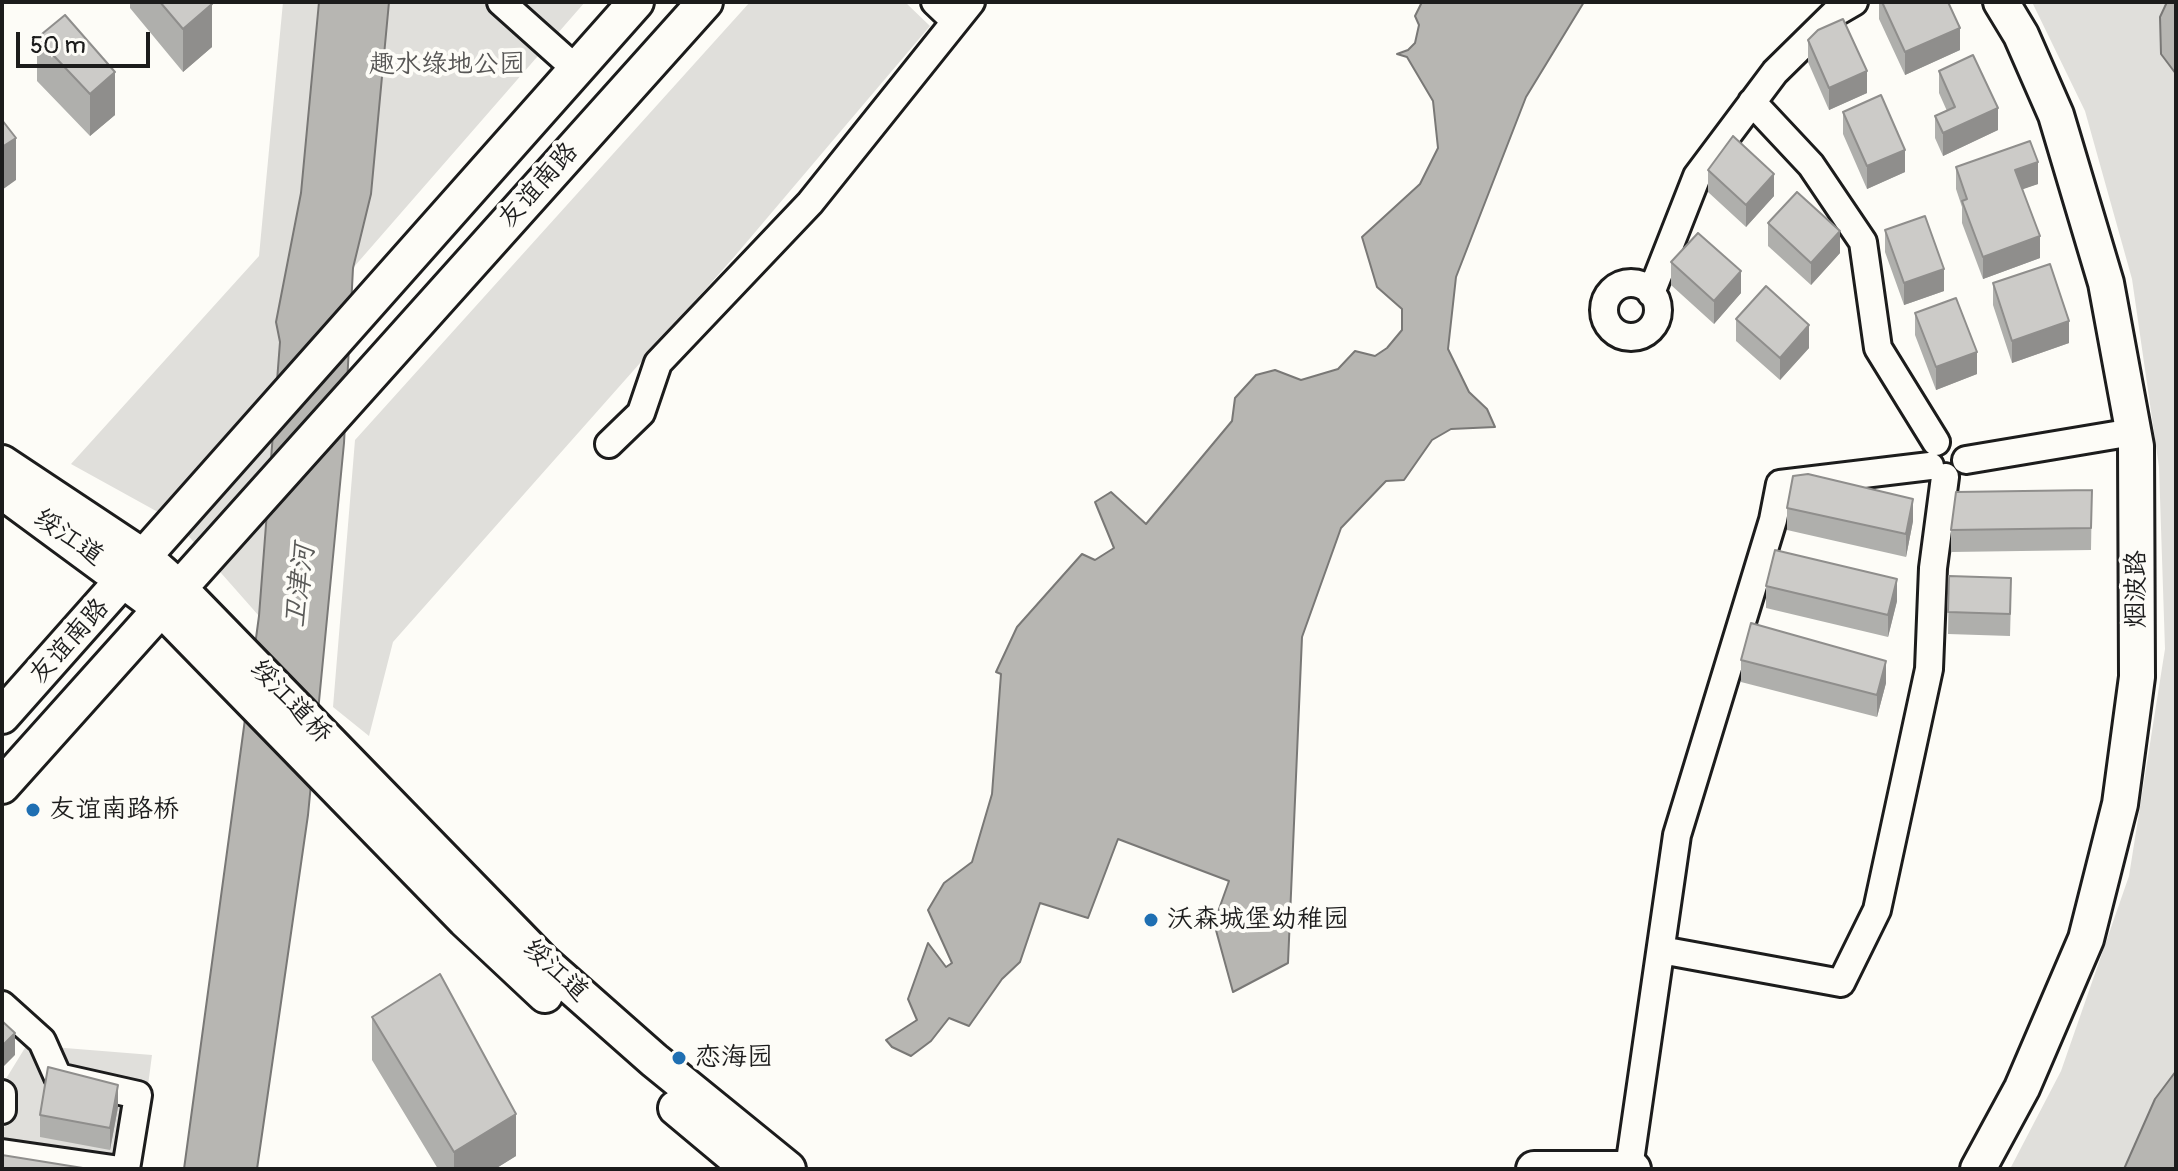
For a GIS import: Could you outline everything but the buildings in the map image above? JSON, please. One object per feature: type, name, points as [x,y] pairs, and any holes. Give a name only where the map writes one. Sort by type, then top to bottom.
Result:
[{"type":"main road","name":"友谊南路","points":[[2,716],[136,569],[636,2]]},
{"type":"main road","name":"友谊南路","points":[[2,786],[705,2]]},
{"type":"main road","name":"烟波路","points":[[1978,1169],[2022,1088],[2086,939],[2120,804],[2137,677],[2133,432],[2106,283],[2056,115],[2021,35],[2001,2]]},
{"type":"main road","name":"烟波路","points":[[2000,1169],[2048,1079],[2086,983],[2114,879],[2145,722],[2150,642],[2148,447],[2132,345],[2072,134],[2015,2]]},
{"type":"main road","name":"绥江道","points":[[2,463],[171,599],[238,668]]},
{"type":"main road","name":"绥江道","points":[[2,491],[136,569]]},
{"type":"main road","points":[[66,646],[119,615],[171,599]]},
{"type":"main road","points":[[99,678],[140,651],[167,645],[238,668]]},
{"type":"main road","name":"绥江道桥","points":[[238,668],[336,770]]},
{"type":"main road","name":"绥江道","points":[[336,770],[499,953],[749,1169]]},
{"type":"main road","name":"绥江道","points":[[336,770],[654,1060],[788,1169]]},
{"type":"main road","points":[[1534,1169],[1631,1169]]},
{"type":"street","points":[[501,2],[577,70]]},
{"type":"street","points":[[609,444],[641,413],[658,363],[810,203],[963,12],[935,2]]},
{"type":"street","points":[[1651,293],[1697,176],[1775,72],[1835,13],[1854,2]]},
{"type":"street","points":[[1661,950],[1841,983],[1877,910],[1929,669],[1937,462],[1955,440],[1964,449],[1966,460],[1956,475],[1937,462],[1878,348],[1863,242],[1811,165],[1752,102]]},
{"type":"street","points":[[1966,460],[2133,432]]},
{"type":"street","points":[[1631,1169],[1677,835],[1773,520],[1780,484],[1937,462]]},
{"type":"street","points":[[2,1005],[42,1041],[58,1077],[138,1095],[126,1169]]},
{"type":"street","points":[[2,1094],[2,1110]]},
{"type":"street","points":[[2,1153],[113,1169]]},
{"type":"green space","points":[[283,2],[319,2],[301,193],[276,322],[280,342],[259,616],[176,522],[71,464],[259,256]]},
{"type":"green space","name":"趣水绿地公园","points":[[389,2],[585,2],[353,268],[371,194]]},
{"type":"green space","points":[[750,2],[905,2],[930,26],[734,257],[393,642],[369,736],[333,707],[355,440]]},
{"type":"green space","points":[[2032,2],[2176,2],[2176,1169],[2010,1169],[2061,1071],[2129,876],[2165,649],[2159,467],[2132,279],[2085,111]]},
{"type":"green space","points":[[31,1038],[40,1046],[152,1055],[137,1169],[2,1169],[2,1131],[11,1115],[4,1082]]},
{"type":"water","name":"卫津河","points":[[319,2],[389,2],[371,194],[353,268],[344,443],[308,815],[257,1169],[184,1169],[259,616],[280,342],[276,322],[301,193]]},
{"type":"water","points":[[1422,2],[1584,2],[1526,97],[1456,277],[1448,349],[1469,392],[1487,409],[1495,427],[1451,429],[1432,440],[1404,480],[1386,481],[1341,528],[1302,637],[1288,963],[1233,992],[1214,923],[1229,881],[1118,839],[1088,918],[1040,903],[1020,962],[1002,979],[969,1026],[949,1018],[931,1041],[911,1056],[892,1047],[886,1040],[917,1020],[908,999],[928,943],[946,967],[952,963],[928,910],[944,883],[972,862],[992,794],[1001,674],[996,672],[1017,627],[1082,554],[1095,560],[1114,548],[1095,502],[1111,492],[1146,524],[1232,421],[1235,398],[1256,375],[1275,370],[1301,380],[1338,369],[1355,351],[1375,356],[1387,348],[1402,330],[1402,309],[1377,287],[1362,237],[1420,184],[1438,148],[1433,101],[1407,57],[1397,54],[1415,43],[1419,25],[1415,16]]},
{"type":"water","points":[[2167,2],[2176,2],[2176,74],[2161,54],[2160,17]]},
{"type":"water","points":[[2176,1071],[2176,1169],[2124,1169],[2155,1099]]},
{"type":"place","name":"友谊南路桥","points":[[33,810]]},
{"type":"place","name":"沃森城堡幼稚园","points":[[1151,920]]},
{"type":"place","name":"恋海园","points":[[679,1058]]}]
